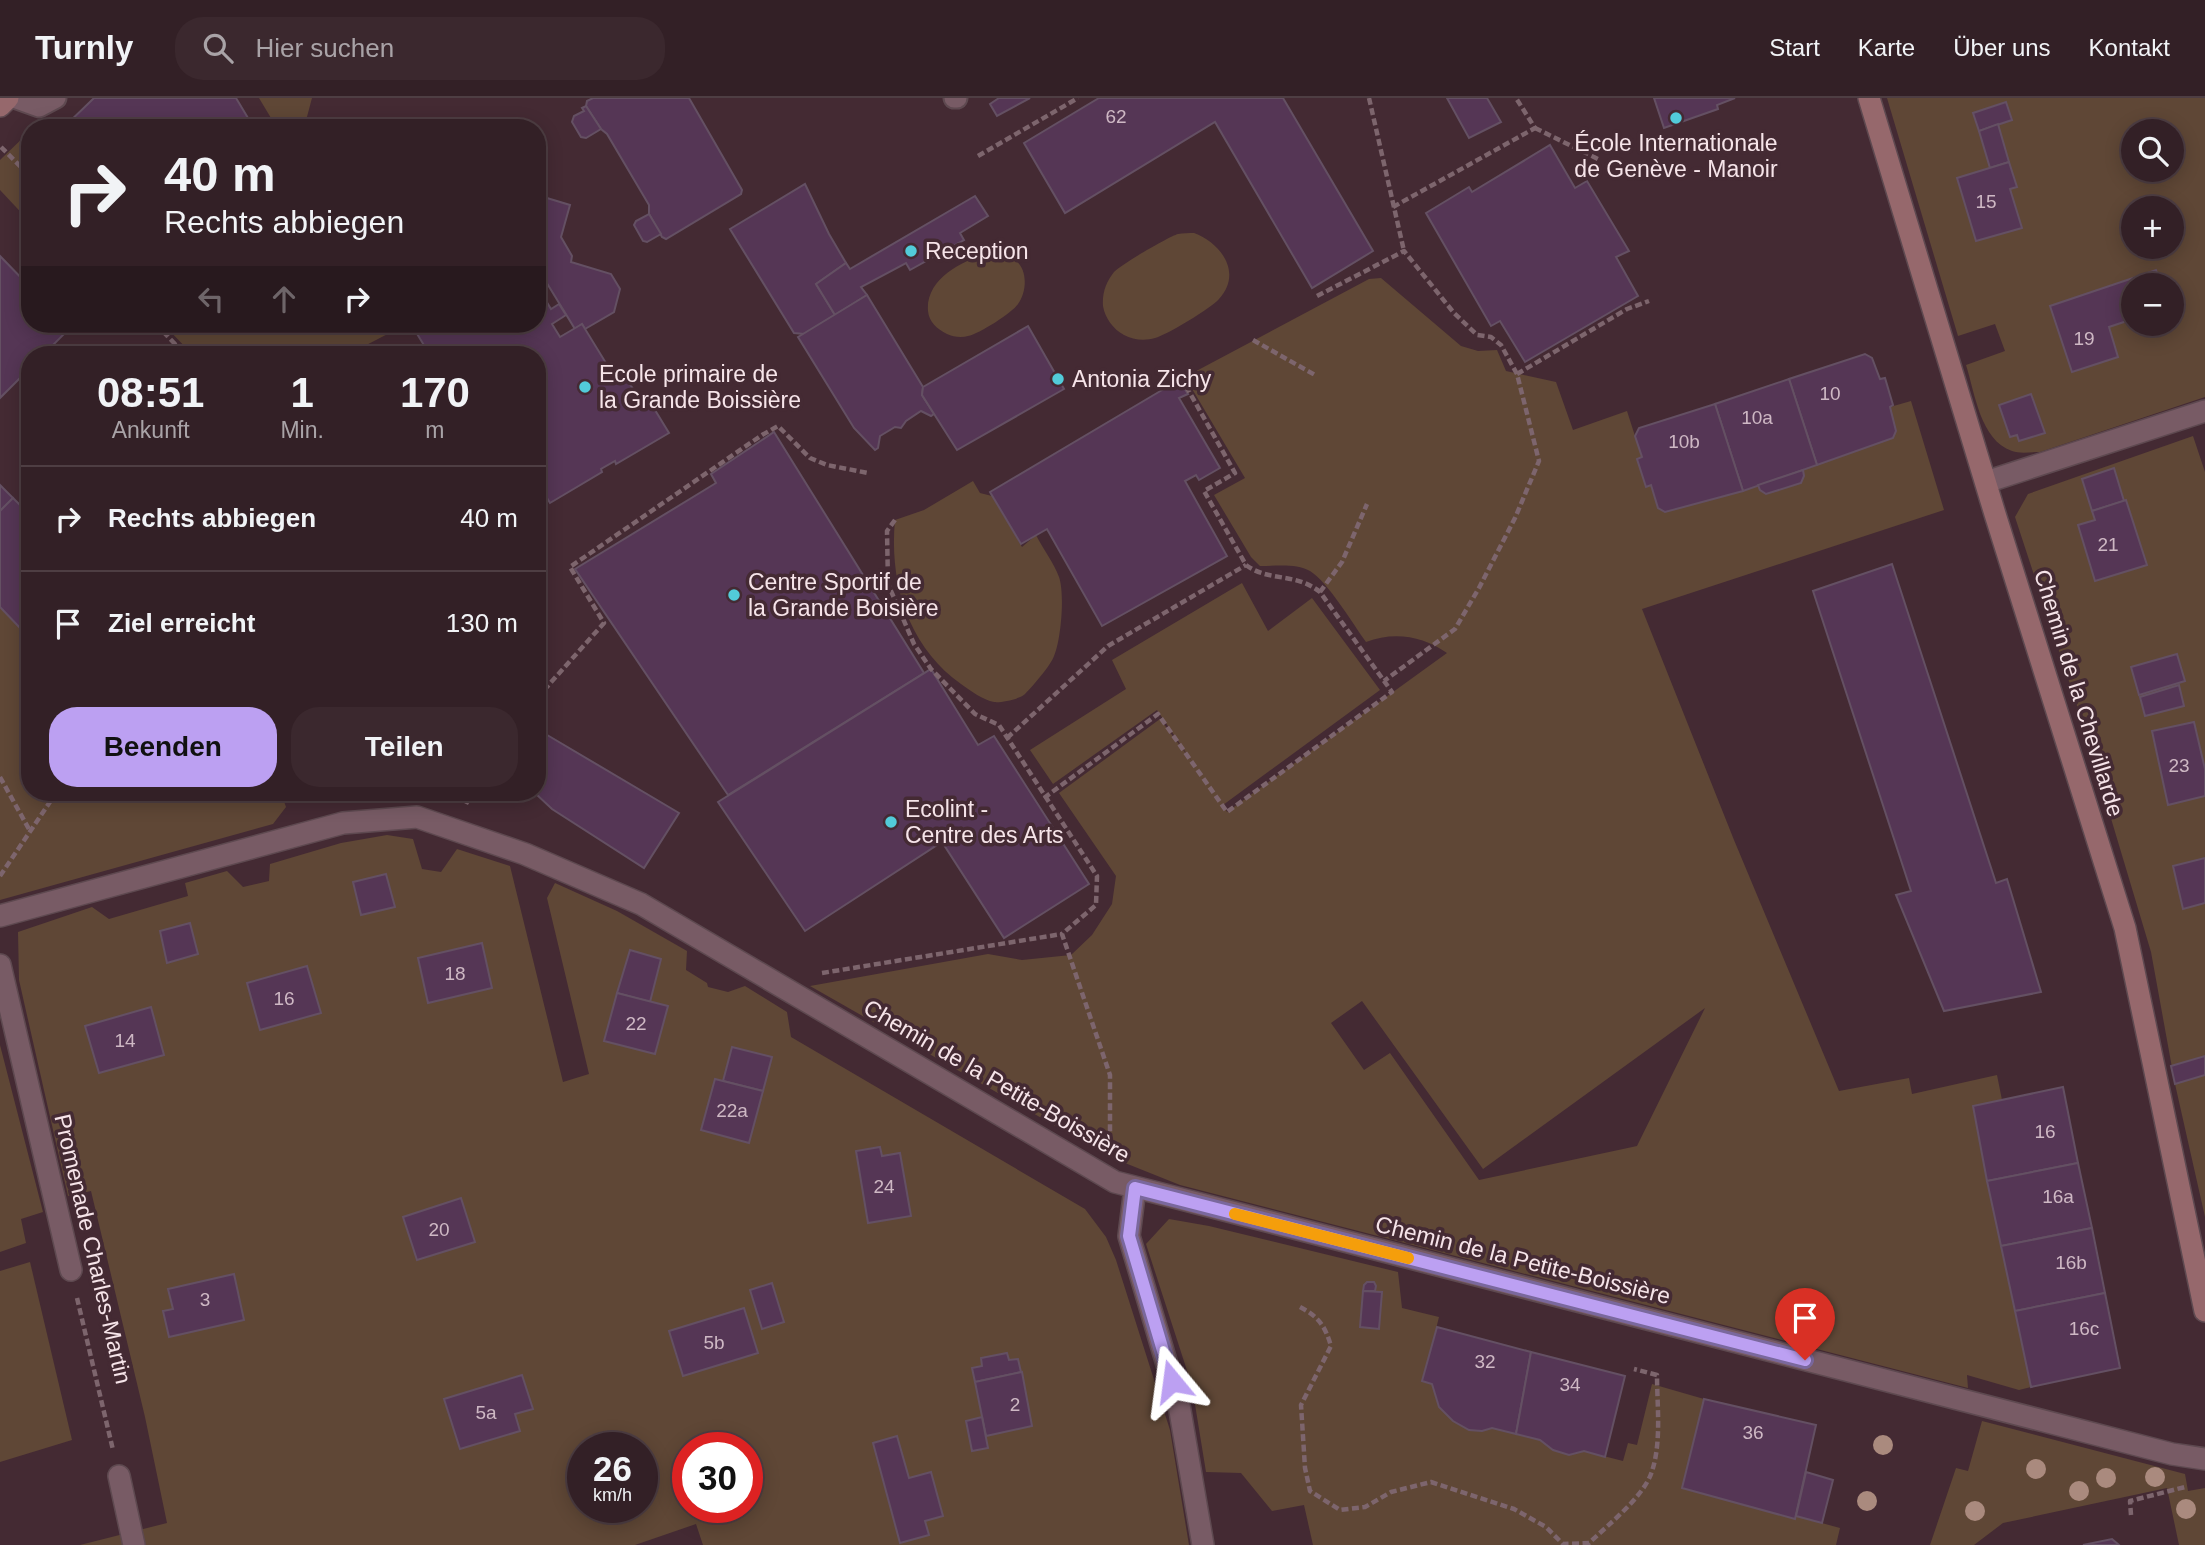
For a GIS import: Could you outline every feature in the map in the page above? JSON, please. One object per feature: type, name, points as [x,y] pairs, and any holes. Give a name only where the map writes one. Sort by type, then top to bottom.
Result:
[{"type":"street","points":[[0,106],[8,98]]},
{"type":"street","name":"Chemin de la Chevillarde","points":[[1869,98],[2125,928],[2202,1281],[2205,1311]]},
{"type":"street","points":[[1986,482],[2205,411]]},
{"type":"street","name":"Chemin de la Petite-Boissière","points":[[0,916],[342,822],[417,817],[525,854],[641,904],[1125,1184],[2158,1451],[2205,1459]]},
{"type":"street","name":"Promenade Charles-Martin","points":[[0,965],[71,1270]]},
{"type":"street","points":[[1125,1184],[1129,1236],[1179,1405],[1203,1545]]},
{"type":"street","points":[[119,1476],[134,1545]]},
{"type":"lane","points":[[14,98],[40,107],[57,98]]},
{"type":"path","points":[[978,156],[1079,98]]},
{"type":"path","points":[[1369,98],[1404,251],[1477,335],[1491,337],[1501,345],[1517,374],[1539,461],[1515,518],[1455,629],[1384,681]]},
{"type":"path","points":[[1516,98],[1535,128],[1600,160]]},
{"type":"path","points":[[1394,207],[1535,128]]},
{"type":"path","points":[[1,147],[21,167]]},
{"type":"path","points":[[1317,296],[1404,251]]},
{"type":"path","points":[[1517,374],[1627,309],[1649,301]]},
{"type":"path","points":[[165,333],[175,344],[173,346]]},
{"type":"path","points":[[1253,340],[1315,375]]},
{"type":"path","points":[[1044,798],[1158,714],[1227,812],[1392,692],[1320,592],[1308,583],[1257,573],[1246,565],[1204,491],[1235,473],[1182,379]]},
{"type":"path","points":[[546,688],[604,623],[570,567],[750,443],[778,426],[810,458],[827,465],[868,473]]},
{"type":"path","points":[[1320,592],[1342,562],[1367,504]]},
{"type":"path","points":[[822,973],[1062,934],[1096,905],[1097,876],[999,725],[975,714],[931,669],[914,644],[888,584],[887,531],[895,520]]},
{"type":"path","points":[[1007,738],[1108,646],[1246,565]]},
{"type":"path","points":[[0,777],[30,831]]},
{"type":"path","points":[[0,876],[51,801]]},
{"type":"path","points":[[1062,934],[1110,1075],[1110,1157],[1125,1184]]},
{"type":"path","name":"Promenade Charles-Martin","points":[[71,1270],[119,1476]]},
{"type":"path","points":[[1300,1307],[1314,1314],[1325,1326],[1331,1346],[1301,1405],[1305,1468],[1310,1491],[1340,1510],[1365,1507],[1391,1492],[1431,1482],[1514,1509],[1546,1527],[1563,1544],[1589,1543],[1632,1500],[1651,1475],[1657,1445],[1657,1375],[1634,1369]]},
{"type":"path","points":[[2131,1515],[2130,1502],[2194,1485]]},
{"type":"shaded area","points":[[259,98],[312,98],[306,119],[272,119]]},
{"type":"shaded area","points":[[1887,98],[2205,98],[2205,397],[2040,452],[2012,451],[2001,445],[1986,426],[1966,365],[2005,351],[1995,324],[1958,336]]},
{"type":"shaded area","points":[[21,140],[21,212],[0,190],[0,160]]},
{"type":"shaded area","points":[[1194,233],[1213,244],[1226,260],[1229,279],[1219,299],[1188,321],[1155,338],[1135,339],[1120,333],[1108,319],[1103,306],[1105,288],[1114,272],[1173,236]]},
{"type":"shaded area","points":[[1000,252],[1015,260],[1022,269],[1024,287],[1018,304],[995,323],[968,336],[952,336],[943,332],[932,322],[928,311],[934,287],[964,263]]},
{"type":"shaded area","points":[[1381,278],[1461,346],[1478,351],[1497,350],[1506,371],[1556,382],[1573,430],[1627,411],[1658,508],[1665,512],[1758,485],[1766,494],[1801,483],[1803,470],[1893,438],[1896,431],[1890,407],[1911,401],[1944,510],[1642,609],[1734,840],[1839,1091],[1909,1078],[1912,1094],[1997,1075],[2002,1100],[1973,1107],[2031,1387],[2019,1390],[1967,1375],[1968,1388],[1180,1185],[1110,1157],[810,986],[988,954],[1022,960],[1071,955],[1092,935],[1112,904],[1116,876],[1059,793],[1160,719],[1193,763],[1157,710],[1053,784],[1030,750],[1126,689],[1112,660],[1242,583],[1268,631],[1312,598],[1380,690],[1223,805],[1227,812],[1447,653],[1438,647],[1408,637],[1387,637],[1366,642],[1317,576],[1304,568],[1260,566],[1251,557],[1214,495],[1245,478],[1185,377],[1369,279]],"holes":[[[1362,1001],[1483,1169],[1705,1008],[1637,1146],[1479,1180],[1390,1053],[1364,1070],[1331,1023]]]},
{"type":"shaded area","points":[[172,333],[390,333],[364,346],[184,346]]},
{"type":"shaded area","points":[[2193,436],[2205,472],[2205,1217],[2175,1084],[2151,952],[2080,715],[2015,517],[2028,494]]},
{"type":"shaded area","points":[[973,481],[980,493],[992,496],[1022,547],[1036,535],[1054,566],[1061,585],[1060,628],[1052,660],[1023,696],[1001,702],[986,699],[961,684],[927,651],[906,611],[895,567],[895,520],[924,510]]},
{"type":"shaded area","points":[[0,607],[21,629],[21,801],[284,801],[286,807],[273,824],[0,900]]},
{"type":"shaded area","points":[[387,835],[413,839],[422,869],[441,872],[457,849],[510,866],[563,1082],[589,1074],[547,898],[555,883],[617,911],[687,951],[686,970],[707,983],[708,987],[728,992],[745,986],[787,1012],[791,1037],[1085,1209],[1106,1237],[1116,1260],[1170,1430],[1189,1545],[703,1545],[696,1524],[635,1545],[80,1545],[167,1523],[145,1417],[91,1191],[68,1196],[19,980],[18,932],[92,907],[109,919],[188,896],[185,883],[227,871],[243,887],[269,881],[270,864],[341,843]]},
{"type":"shaded area","points":[[0,1045],[43,1212],[21,1219],[26,1243],[0,1252]]},
{"type":"shaded area","points":[[1169,1219],[1209,1226],[1398,1272],[1402,1308],[1439,1317],[1423,1381],[1432,1384],[1439,1407],[1453,1421],[1469,1430],[1482,1431],[1492,1428],[1540,1440],[1553,1450],[1569,1455],[1584,1451],[1623,1461],[1628,1443],[1637,1445],[1652,1384],[1704,1399],[1682,1488],[1795,1519],[1796,1516],[1840,1528],[1836,1545],[1313,1545],[1304,1505],[1272,1511],[1241,1473],[1206,1472],[1192,1386],[1146,1244]]},
{"type":"shaded area","points":[[30,1262],[72,1440],[0,1462],[0,1271]]},
{"type":"shaded area","points":[[1982,1421],[2185,1474],[2188,1491],[2205,1488],[2205,1545],[2179,1545],[2167,1488],[2003,1523],[1974,1545],[1930,1545],[1956,1468],[1968,1471]]},
{"type":"building","points":[[94,98],[236,98],[249,119],[72,119]]},
{"type":"building","points":[[593,98],[689,98],[742,190],[741,194],[666,239],[662,237],[649,214],[649,205],[607,134],[586,106],[587,101]]},
{"type":"building","points":[[999,98],[1030,98],[997,116],[990,104]]},
{"type":"building","points":[[1099,98],[1283,98],[1373,251],[1312,288],[1215,122],[1065,213],[1024,143]]},
{"type":"building","points":[[1447,98],[1487,98],[1501,122],[1469,138]]},
{"type":"building","name":"École Internationale de Genève - Manoir","points":[[1654,98],[1735,98],[1717,105],[1718,109],[1664,128]]},
{"type":"building","points":[[2006,102],[2012,120],[1979,131],[1973,113]]},
{"type":"building","points":[[586,106],[601,129],[586,138],[581,137],[572,122],[574,116],[584,111],[582,108]]},
{"type":"building","points":[[1998,124],[2009,162],[1990,168],[1979,131]]},
{"type":"building","points":[[1550,145],[1575,188],[1587,181],[1629,251],[1616,257],[1638,296],[1525,362],[1500,321],[1491,326],[1426,213],[1469,187],[1472,192]]},
{"type":"building","points":[[2009,162],[2017,187],[2010,189],[2022,228],[1976,241],[1957,178]]},
{"type":"building","points":[[805,184],[846,263],[816,284],[835,315],[804,334],[794,333],[730,229]]},
{"type":"building","name":"Reception","points":[[975,196],[988,216],[960,233],[964,240],[910,270],[906,263],[861,287],[867,295],[835,315],[816,284],[846,263],[850,269]]},
{"type":"building","points":[[546,198],[570,205],[561,237],[572,256],[571,262],[611,274],[620,289],[614,312],[585,329],[582,324],[575,329],[546,282]]},
{"type":"building","points":[[649,214],[661,234],[647,242],[643,241],[634,225]]},
{"type":"building","points":[[0,256],[21,278],[21,333],[65,333],[52,346],[21,346],[21,377],[0,398]]},
{"type":"building","points":[[2121,282],[2121,323],[2109,327],[2118,357],[2072,372],[2050,306]]},
{"type":"building","points":[[867,295],[923,387],[922,395],[934,414],[931,416],[921,411],[901,428],[895,427],[880,436],[878,448],[875,450],[854,428],[798,337]]},
{"type":"building","name":"Ecole primaire de la Grande Boissière","points":[[546,301],[551,309],[559,304],[566,315],[552,324],[560,337],[582,324],[609,368],[613,373],[620,369],[641,401],[647,397],[669,433],[616,464],[615,461],[601,469],[602,472],[550,503],[546,496],[546,346],[424,346],[417,333],[546,333]]},
{"type":"building","points":[[1028,326],[1064,389],[957,450],[922,395],[923,387]]},
{"type":"building","points":[[1865,354],[1872,358],[1880,379],[1885,378],[1893,405],[1890,407],[1896,431],[1893,438],[1817,465],[1789,379]]},
{"type":"building","points":[[1789,379],[1817,465],[1743,491],[1715,404]]},
{"type":"building","points":[[1179,380],[1188,394],[1179,398],[1220,468],[1199,480],[1196,475],[1185,481],[1227,556],[1102,626],[1047,529],[1021,544],[990,492]]},
{"type":"building","points":[[2031,394],[2045,433],[2019,441],[2017,435],[2010,437],[1999,405]]},
{"type":"building","points":[[1715,404],[1743,491],[1665,512],[1658,508],[1651,485],[1646,487],[1637,459],[1642,457],[1635,436],[1639,428]]},
{"type":"building","name":"Centre Sportif de la Grande Boisière","points":[[774,432],[924,673],[728,795],[575,569],[716,483],[711,474]]},
{"type":"building","points":[[2114,468],[2124,501],[2092,511],[2082,479]]},
{"type":"building","points":[[1803,470],[1801,483],[1766,494],[1758,485]]},
{"type":"building","points":[[0,485],[13,498],[0,511]]},
{"type":"building","points":[[13,498],[21,506],[21,629],[0,607],[0,511]]},
{"type":"building","points":[[2126,500],[2147,565],[2095,581],[2078,525],[2095,520],[2092,511]]},
{"type":"building","points":[[1892,564],[1996,883],[2007,879],[2041,992],[1944,1011],[1896,895],[1911,891],[1813,591]]},
{"type":"building","points":[[2177,654],[2185,681],[2139,695],[2131,667]]},
{"type":"building","name":"Ecolint - Centre des Arts","points":[[931,669],[978,745],[994,736],[1089,884],[1004,938],[942,842],[805,931],[718,802]]},
{"type":"building","points":[[2179,685],[2184,706],[2145,716],[2140,697]]},
{"type":"building","points":[[2194,722],[2205,769],[2205,796],[2168,805],[2152,731]]},
{"type":"building","points":[[546,734],[679,813],[644,868],[544,801],[546,801]]},
{"type":"building","points":[[2205,858],[2205,903],[2183,909],[2173,866]]},
{"type":"building","points":[[386,874],[395,907],[361,915],[353,882]]},
{"type":"building","points":[[190,923],[198,954],[167,963],[160,931]]},
{"type":"building","points":[[482,943],[492,988],[428,1003],[418,958]]},
{"type":"building","points":[[630,950],[661,959],[650,1002],[617,993]]},
{"type":"building","points":[[307,966],[321,1013],[260,1030],[247,983]]},
{"type":"building","points":[[617,993],[668,1006],[655,1054],[604,1041]]},
{"type":"building","points":[[151,1007],[164,1055],[99,1073],[85,1026]]},
{"type":"building","points":[[732,1047],[772,1057],[763,1091],[723,1081]]},
{"type":"building","points":[[2205,1056],[2205,1075],[2175,1084],[2171,1066]]},
{"type":"building","points":[[715,1079],[763,1091],[749,1143],[701,1130]]},
{"type":"building","points":[[2063,1087],[2078,1163],[1987,1181],[1973,1106]]},
{"type":"building","points":[[880,1147],[882,1156],[900,1153],[911,1216],[868,1223],[856,1151]]},
{"type":"building","points":[[2078,1163],[2092,1228],[2001,1246],[1987,1181]]},
{"type":"building","points":[[461,1198],[475,1242],[417,1260],[403,1217]]},
{"type":"building","points":[[2092,1228],[2105,1293],[2015,1311],[2001,1246]]},
{"type":"building","points":[[234,1274],[244,1320],[169,1337],[163,1311],[173,1309],[168,1289]]},
{"type":"building","points":[[1367,1282],[1374,1282],[1375,1291],[1363,1291]]},
{"type":"building","points":[[772,1283],[784,1322],[762,1329],[750,1290]]},
{"type":"building","points":[[1363,1291],[1382,1292],[1379,1329],[1360,1327]]},
{"type":"building","points":[[2105,1293],[2120,1368],[2031,1387],[2015,1311]]},
{"type":"building","points":[[744,1308],[758,1353],[683,1376],[669,1331]]},
{"type":"building","points":[[1437,1327],[1531,1352],[1516,1434],[1492,1428],[1482,1431],[1469,1430],[1453,1421],[1439,1407],[1432,1384],[1422,1381]]},
{"type":"building","points":[[1531,1352],[1625,1376],[1605,1457],[1584,1451],[1569,1455],[1553,1450],[1540,1440],[1516,1434]]},
{"type":"building","points":[[1007,1353],[1009,1360],[1018,1359],[1021,1372],[975,1382],[972,1368],[982,1366],[981,1358]]},
{"type":"building","points":[[1022,1372],[1032,1426],[986,1436],[975,1382]]},
{"type":"building","points":[[522,1375],[533,1409],[515,1414],[520,1431],[460,1449],[444,1399]]},
{"type":"building","points":[[1704,1399],[1816,1425],[1795,1519],[1682,1488]]},
{"type":"building","points":[[982,1417],[988,1448],[972,1451],[966,1421]]},
{"type":"building","points":[[897,1436],[909,1478],[931,1472],[943,1516],[925,1521],[929,1535],[900,1543],[873,1443]]},
{"type":"building","points":[[1806,1472],[1833,1480],[1822,1523],[1796,1516]]},
{"type":"building","points":[[2112,1539],[2119,1545],[2083,1545]]},
{"type":"slow traffic","points":[[1235,1214],[1408,1258]]},
{"type":"place","name":"École Internationale de Genève - Manoir","points":[[1676,118]]},
{"type":"place","name":"Reception","points":[[911,251]]},
{"type":"place","name":"Antonia Zichy","points":[[1058,379]]},
{"type":"place","name":"Ecole primaire de la Grande Boissière","points":[[585,387]]},
{"type":"place","name":"Centre Sportif de la Grande Boisière","points":[[734,595]]},
{"type":"place","name":"Ecolint - Centre des Arts","points":[[891,822]]},
{"type":"route","points":[[1172,1381],[1129,1236],[1135,1188],[1805,1360]]}]
